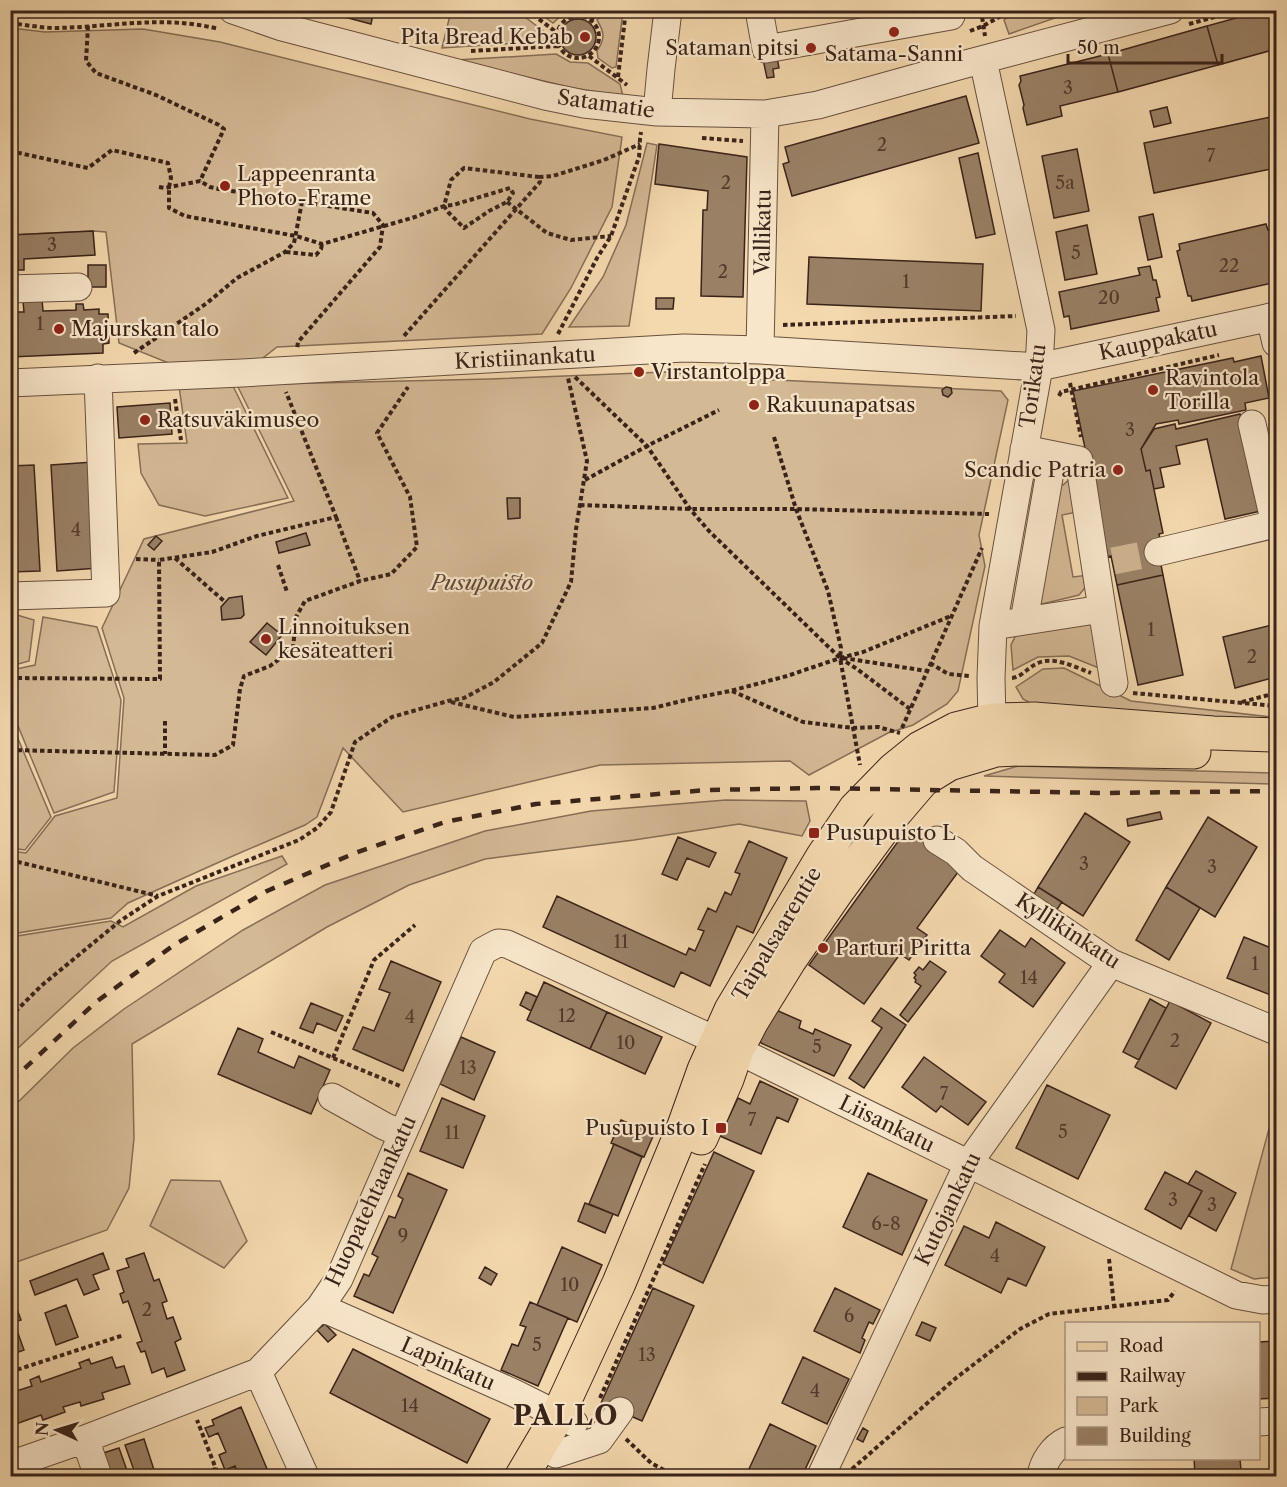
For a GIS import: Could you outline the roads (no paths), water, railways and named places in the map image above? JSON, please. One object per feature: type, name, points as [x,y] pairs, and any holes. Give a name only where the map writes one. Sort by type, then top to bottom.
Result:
[{"type":"main road","name":"Taipalsaarentie","points":[[994,735],[1034,719],[1213,733],[1276,735]]},
{"type":"main road","name":"Taipalsaarentie","points":[[550,1466],[566,1419],[684,1126],[704,1070],[727,1045],[731,1010],[808,880],[855,809],[894,769],[920,748],[956,729],[994,735],[1020,749],[1276,755]]},
{"type":"main road","name":"Taipalsaarentie","points":[[522,1476],[566,1419]]},
{"type":"street","name":"Satamatie","points":[[233,10],[282,27],[650,122],[765,114],[818,105],[984,50],[1177,18]]},
{"type":"street","points":[[650,122],[661,69],[668,10]]},
{"type":"street","points":[[759,10],[766,49],[951,16],[957,21]]},
{"type":"street","name":"Torikatu","points":[[984,50],[1041,330],[1039,367],[993,626],[991,678],[994,735]]},
{"type":"street","name":"Vallikatu","points":[[760,338],[765,114]]},
{"type":"street","points":[[10,289],[78,286]]},
{"type":"street","points":[[1273,316],[1276,343]]},
{"type":"street","name":"Kauppakatu","points":[[1039,367],[1273,316]]},
{"type":"street","name":"Kristiinankatu","points":[[10,383],[98,378],[289,379],[557,362],[760,338],[1039,367]]},
{"type":"street","points":[[10,596],[106,593],[98,378]]},
{"type":"street","points":[[1158,552],[1275,524],[1252,424]]},
{"type":"street","points":[[1024,448],[1079,460],[1104,562],[1102,609],[1114,683]]},
{"type":"street","points":[[1024,621],[1053,455]]},
{"type":"street","points":[[993,626],[1102,609]]},
{"type":"street","name":"Kyllikinkatu","points":[[937,840],[956,852],[972,868],[1111,963],[1276,1031]]},
{"type":"street","name":"Liisankatu","points":[[498,943],[515,947],[727,1045],[1236,1295],[1263,1300],[1276,1299]]},
{"type":"street","name":"Huopatehtaankatu","points":[[10,1465],[85,1439],[258,1372],[320,1307],[339,1279],[483,951],[498,943]]},
{"type":"street","name":"Kutojankatu","points":[[821,1476],[968,1164],[1111,963]]},
{"type":"street","points":[[332,1097],[402,1134]]},
{"type":"street","name":"Lapinkatu","points":[[320,1307],[514,1393],[566,1419]]},
{"type":"street","points":[[258,1372],[305,1476]]},
{"type":"street","points":[[550,1466],[599,1440],[614,1416]]},
{"type":"street","points":[[1260,1422],[1276,1421]]},
{"type":"street","points":[[85,1439],[98,1476]]},
{"type":"tunnel","points":[[1113,561],[1158,552]]},
{"type":"railway","points":[[10,1082],[96,1002],[174,945],[267,891],[355,853],[445,822],[536,804],[707,790],[817,788],[1106,793],[1276,791]]},
{"type":"place","name":"Satama-Sanni","points":[[894,32]]},
{"type":"place","name":"Pita Bread Kebab","points":[[585,37]]},
{"type":"place","name":"Sataman pitsi","points":[[811,48]]},
{"type":"place","name":"Lappeenranta Photo-Frame","points":[[225,186]]},
{"type":"place","name":"Majurskan talo","points":[[59,329]]},
{"type":"place","name":"Virstantolppa","points":[[639,372]]},
{"type":"place","name":"Ravintola Torilla","points":[[1153,390]]},
{"type":"place","name":"Rakuunapatsas","points":[[754,405]]},
{"type":"place","name":"Ratsuväkimuseo","points":[[145,420]]},
{"type":"place","name":"Scandic Patria","points":[[1118,470]]},
{"type":"place","name":"Linnoituksen kesäteatteri","points":[[266,639]]},
{"type":"place","name":"Pusupuisto L","points":[[814,833]]},
{"type":"place","name":"Parturi Piritta","points":[[823,948]]},
{"type":"place","name":"Pusupuisto I","points":[[721,1128]]},
{"type":"district","name":"PALLO","points":[[566,1416]]},
{"type":"park label","name":"Pusupuisto","points":[[482,583]]}]
